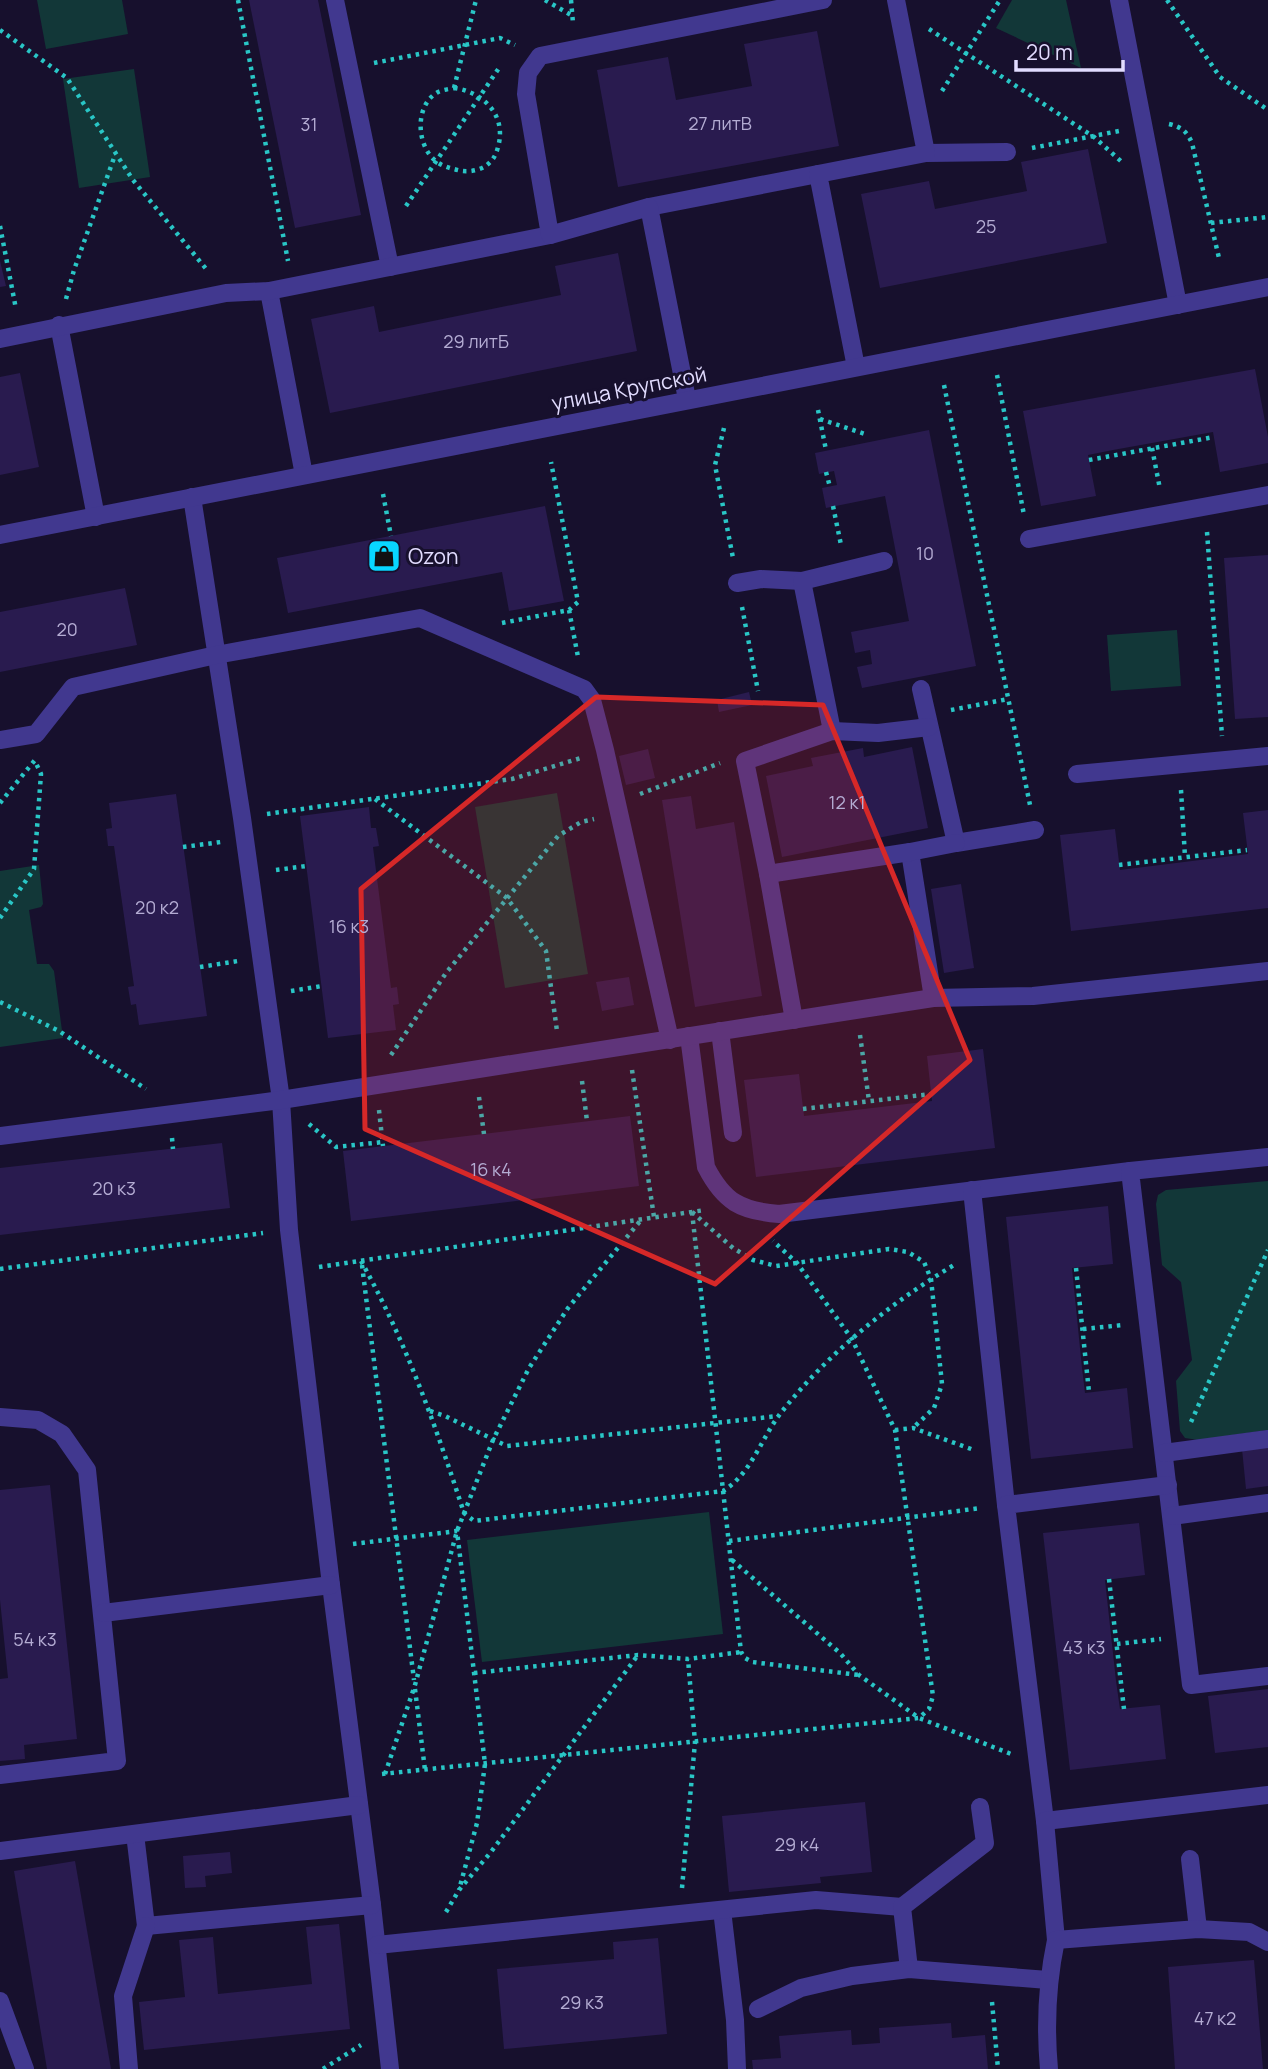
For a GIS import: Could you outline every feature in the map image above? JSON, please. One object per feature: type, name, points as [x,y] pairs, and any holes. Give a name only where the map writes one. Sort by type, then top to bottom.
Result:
[{"type":"street","points":[[335,0],[390,267]]},
{"type":"street","points":[[550,235],[526,94],[528,73],[540,56],[823,0]]},
{"type":"street","points":[[895,0],[926,153]]},
{"type":"street","points":[[1119,0],[1178,304]]},
{"type":"street","points":[[0,339],[226,293],[269,291],[550,235],[649,207],[926,153],[1007,152]]},
{"type":"street","points":[[818,174],[856,367]]},
{"type":"street","points":[[649,207],[687,399]]},
{"type":"street","name":"улица Крупской","points":[[0,536],[1268,286]]},
{"type":"street","points":[[269,291],[304,475]]},
{"type":"street","points":[[59,325],[96,517]]},
{"type":"street","points":[[1029,539],[1268,495]]},
{"type":"street","points":[[192,497],[242,818],[281,1100],[289,1230],[390,2069]]},
{"type":"street","points":[[737,583],[761,579],[803,581],[884,561]]},
{"type":"street","points":[[803,581],[832,731]]},
{"type":"street","points":[[0,740],[36,734],[73,687],[216,655],[420,618],[584,690],[592,700],[605,750],[670,1040]]},
{"type":"street","points":[[921,689],[956,843]]},
{"type":"street","points":[[794,1020],[745,761],[832,731],[878,733],[928,721]]},
{"type":"street","points":[[1077,774],[1268,756]]},
{"type":"street","points":[[768,874],[1035,830]]},
{"type":"street","points":[[910,852],[933,998]]},
{"type":"street","points":[[0,1136],[281,1100],[933,998],[1033,996],[1268,971]]},
{"type":"street","points":[[720,1031],[733,1133]]},
{"type":"street","points":[[689,1037],[706,1167],[715,1186],[734,1203],[754,1212],[779,1214],[1268,1157]]},
{"type":"street","points":[[1130,1171],[1147,1323],[1171,1452],[1168,1485],[1191,1685],[1268,1676]]},
{"type":"street","points":[[972,1190],[1006,1505],[1045,1821],[1056,1940],[1048,1980],[1046,2041],[1049,2069]]},
{"type":"street","points":[[0,1417],[38,1420],[62,1434],[87,1470],[117,1760],[0,1775]]},
{"type":"street","points":[[1171,1452],[1268,1439]]},
{"type":"street","points":[[1006,1505],[1168,1485]]},
{"type":"street","points":[[1172,1516],[1268,1503]]},
{"type":"street","points":[[103,1613],[331,1586]]},
{"type":"street","points":[[1045,1821],[1268,1795]]},
{"type":"street","points":[[0,1850],[359,1805]]},
{"type":"street","points":[[377,1945],[816,1900],[902,1907],[985,1843],[980,1807]]},
{"type":"street","points":[[129,2069],[123,1996],[146,1926],[135,1835]]},
{"type":"street","points":[[1190,1859],[1198,1929]]},
{"type":"street","points":[[146,1926],[372,1905]]},
{"type":"street","points":[[902,1907],[909,1969]]},
{"type":"street","points":[[722,1910],[735,2020],[737,2069]]},
{"type":"street","points":[[1056,1940],[1198,1929],[1249,1932],[1268,1942]]},
{"type":"street","points":[[758,2009],[801,1988],[852,1976],[909,1969],[1048,1980]]},
{"type":"street","points":[[0,2001],[25,2069]]},
{"type":"path","points":[[238,0],[293,286]]},
{"type":"path","points":[[454,89],[476,0]]},
{"type":"path","points":[[545,0],[571,15],[571,0]]},
{"type":"path","points":[[939,96],[1000,0]]},
{"type":"path","points":[[1167,0],[1220,77],[1268,110]]},
{"type":"path","points":[[925,26],[966,56],[1094,137],[1124,163]]},
{"type":"path","points":[[0,30],[67,78],[133,180],[226,293]]},
{"type":"path","points":[[349,68],[500,38],[540,56]]},
{"type":"path","points":[[384,238],[515,45]]},
{"type":"path","points":[[454,89],[467,90],[479,97],[491,108],[500,123],[501,139],[496,155],[486,167],[469,172],[452,169],[435,161],[422,138],[420,119],[426,103],[438,92],[454,89]]},
{"type":"path","points":[[1007,152],[1142,126],[1166,123],[1178,126],[1187,132],[1192,143],[1219,258]]},
{"type":"path","points":[[59,325],[74,270],[116,154]]},
{"type":"path","points":[[1211,223],[1268,217]]},
{"type":"path","points":[[0,226],[21,334]]},
{"type":"path","points":[[997,375],[1029,539]]},
{"type":"path","points":[[944,385],[1035,830]]},
{"type":"path","points":[[818,410],[826,450]]},
{"type":"path","points":[[820,419],[868,435]]},
{"type":"path","points":[[1089,460],[1214,437]]},
{"type":"path","points":[[1152,448],[1164,514]]},
{"type":"path","points":[[453,632],[569,610],[578,602],[551,462]]},
{"type":"path","points":[[827,472],[830,487]]},
{"type":"path","points":[[383,494],[391,536]]},
{"type":"path","points":[[833,506],[839,536]]},
{"type":"path","points":[[1205,506],[1223,760]]},
{"type":"path","points":[[569,610],[584,690]]},
{"type":"path","points":[[928,721],[1008,699]]},
{"type":"path","points":[[0,918],[34,869],[41,775],[35,761],[36,734]]},
{"type":"path","points":[[242,818],[512,779],[605,750]]},
{"type":"path","points":[[0,803],[35,761]]},
{"type":"path","points":[[281,1100],[336,1147],[383,1144],[376,1085],[392,1052],[446,973],[558,836],[581,822],[723,762],[745,761]]},
{"type":"path","points":[[1180,764],[1185,857]]},
{"type":"path","points":[[374,799],[507,898],[547,951],[587,1121]]},
{"type":"path","points":[[183,847],[244,838]]},
{"type":"path","points":[[1119,865],[1247,850]]},
{"type":"path","points":[[200,967],[261,957]]},
{"type":"path","points":[[0,1002],[59,1031],[152,1093],[169,1116]]},
{"type":"path","points":[[857,1010],[869,1101]]},
{"type":"path","points":[[629,1045],[654,1218]]},
{"type":"path","points":[[475,1069],[484,1134]]},
{"type":"path","points":[[803,1109],[931,1094]]},
{"type":"path","points":[[294,1271],[654,1218],[734,1203]]},
{"type":"path","points":[[692,1212],[733,1248],[753,1260],[776,1266],[889,1249],[908,1252],[923,1262],[931,1279],[942,1384],[934,1408],[913,1428]]},
{"type":"path","points":[[692,1212],[741,1652],[752,1662],[859,1675]]},
{"type":"path","points":[[356,1777],[919,1718],[929,1709],[933,1696],[895,1430],[852,1339],[797,1264],[764,1233],[754,1212]]},
{"type":"path","points":[[385,1774],[415,1685],[457,1531],[493,1440],[529,1368],[568,1308],[641,1220]]},
{"type":"path","points":[[0,1269],[289,1230]]},
{"type":"path","points":[[361,1261],[378,1292],[430,1411],[464,1513],[474,1521],[723,1491],[744,1473],[779,1416],[814,1374],[852,1339],[931,1279],[979,1250]]},
{"type":"path","points":[[1171,1452],[1268,1250]]},
{"type":"path","points":[[361,1261],[425,1770]]},
{"type":"path","points":[[1076,1268],[1089,1392]]},
{"type":"path","points":[[1083,1329],[1147,1323]]},
{"type":"path","points":[[430,1411],[506,1446],[779,1416]]},
{"type":"path","points":[[895,1430],[913,1428],[1001,1460]]},
{"type":"path","points":[[729,1541],[1006,1505]]},
{"type":"path","points":[[327,1548],[457,1531]]},
{"type":"path","points":[[457,1531],[485,1764],[477,1823],[459,1890]]},
{"type":"path","points":[[731,1559],[840,1653],[859,1675],[919,1718],[1038,1765]]},
{"type":"path","points":[[1109,1579],[1124,1709]]},
{"type":"path","points":[[1117,1644],[1185,1636]]},
{"type":"path","points":[[474,1673],[638,1655],[688,1659],[741,1652]]},
{"type":"path","points":[[430,1940],[459,1890],[638,1655]]},
{"type":"path","points":[[680,1914],[695,1742],[688,1659]]},
{"type":"path","points":[[990,1976],[998,2069]]},
{"type":"path","points":[[323,2069],[366,2042]]},
{"type":"highlighted area","points":[[596,697],[823,705],[970,1060],[715,1284],[365,1129],[361,889]]},
{"type":"green space","points":[[37,0],[122,0],[128,34],[46,49]]},
{"type":"green space","points":[[1012,0],[1066,0],[1081,68],[996,28]]},
{"type":"green space","points":[[134,69],[150,177],[79,188],[63,79]]},
{"type":"green space","points":[[1177,630],[1181,686],[1111,691],[1107,635]]},
{"type":"green space","points":[[557,793],[588,974],[505,988],[475,807]]},
{"type":"green space","points":[[39,865],[43,904],[29,910],[37,964],[49,964],[54,971],[63,1038],[0,1047],[0,871]]},
{"type":"green space","points":[[1268,1181],[1268,1430],[1198,1440],[1185,1438],[1180,1431],[1176,1381],[1192,1360],[1181,1282],[1162,1265],[1156,1204],[1158,1195],[1166,1190]]},
{"type":"green space","points":[[709,1512],[723,1634],[482,1662],[467,1540]]},
{"type":"building","points":[[249,0],[318,0],[361,215],[295,228]]},
{"type":"building","points":[[817,31],[839,146],[618,187],[597,70],[668,57],[676,100],[752,86],[744,44]]},
{"type":"building","points":[[1088,149],[1107,243],[880,288],[861,194],[929,181],[935,209],[1027,191],[1021,162]]},
{"type":"building","points":[[618,253],[637,351],[330,413],[311,319],[374,306],[379,332],[561,295],[555,266]]},
{"type":"building","points":[[0,261],[6,286],[0,287]]},
{"type":"building","points":[[1255,369],[1268,437],[1268,463],[1220,472],[1213,432],[1113,450],[1088,455],[1096,496],[1041,506],[1023,411]]},
{"type":"building","points":[[20,373],[39,467],[0,475],[0,377]]},
{"type":"building","points":[[929,430],[976,666],[862,688],[857,667],[872,664],[870,650],[855,653],[851,632],[909,621],[885,496],[826,508],[822,488],[837,485],[834,471],[819,474],[815,453]]},
{"type":"building","points":[[545,506],[564,601],[509,611],[502,572],[288,613],[277,558]]},
{"type":"building","points":[[1268,555],[1268,717],[1235,719],[1224,558]]},
{"type":"building","points":[[125,588],[137,645],[0,672],[0,612]]},
{"type":"building","points":[[749,692],[752,705],[719,712],[717,700]]},
{"type":"building","points":[[912,747],[928,828],[782,857],[766,776],[813,766],[811,758],[863,748],[864,757]]},
{"type":"building","points":[[648,749],[655,778],[626,785],[619,756]]},
{"type":"building","points":[[176,794],[207,1016],[139,1025],[136,1004],[131,1005],[128,987],[134,986],[114,846],[108,846],[106,829],[112,828],[109,803]]},
{"type":"building","points":[[691,796],[696,829],[734,822],[762,996],[695,1007],[662,800]]},
{"type":"building","points":[[369,807],[371,828],[376,828],[379,846],[373,847],[391,988],[397,987],[399,1004],[393,1005],[396,1030],[328,1038],[300,816]]},
{"type":"building","points":[[1268,810],[1268,908],[1071,931],[1060,835],[1115,829],[1120,870],[1248,854],[1243,813]]},
{"type":"building","points":[[961,884],[974,968],[944,973],[931,889]]},
{"type":"building","points":[[629,977],[634,1005],[602,1011],[596,982]]},
{"type":"building","points":[[983,1049],[995,1148],[756,1177],[744,1080],[799,1074],[804,1116],[932,1101],[927,1056]]},
{"type":"building","points":[[630,1116],[639,1186],[351,1221],[343,1151]]},
{"type":"building","points":[[222,1143],[230,1208],[0,1235],[0,1168]]},
{"type":"building","points":[[1108,1206],[1113,1264],[1072,1268],[1082,1368],[1085,1393],[1127,1388],[1133,1448],[1031,1459],[1006,1217]]},
{"type":"building","points":[[1268,1447],[1268,1486],[1246,1489],[1242,1449]]},
{"type":"building","points":[[50,1485],[77,1739],[24,1745],[25,1759],[0,1761],[0,1679],[8,1678],[0,1600],[0,1490]]},
{"type":"building","points":[[1139,1523],[1145,1575],[1105,1580],[1116,1681],[1120,1709],[1160,1705],[1166,1759],[1070,1770],[1043,1533]]},
{"type":"building","points":[[1268,1689],[1268,1747],[1215,1753],[1208,1696]]},
{"type":"building","points":[[865,1802],[872,1872],[820,1877],[821,1883],[729,1892],[722,1816]]},
{"type":"building","points":[[230,1852],[232,1873],[205,1876],[206,1887],[185,1888],[183,1856]]},
{"type":"building","points":[[75,1861],[111,2069],[47,2069],[14,1871]]},
{"type":"building","points":[[339,1924],[350,2029],[144,2050],[139,2002],[185,1997],[179,1940],[213,1937],[218,1994],[312,1984],[306,1927]]},
{"type":"building","points":[[658,1938],[667,2034],[504,2049],[497,1969],[614,1959],[613,1942]]},
{"type":"building","points":[[1254,1960],[1263,2069],[1175,2069],[1168,1967]]},
{"type":"building","points":[[951,2023],[952,2038],[985,2035],[988,2069],[753,2069],[752,2060],[781,2058],[779,2036],[851,2030],[852,2045],[880,2043],[879,2028]]},
{"type":"place","name":"Ozon","points":[[384,556]]}]
